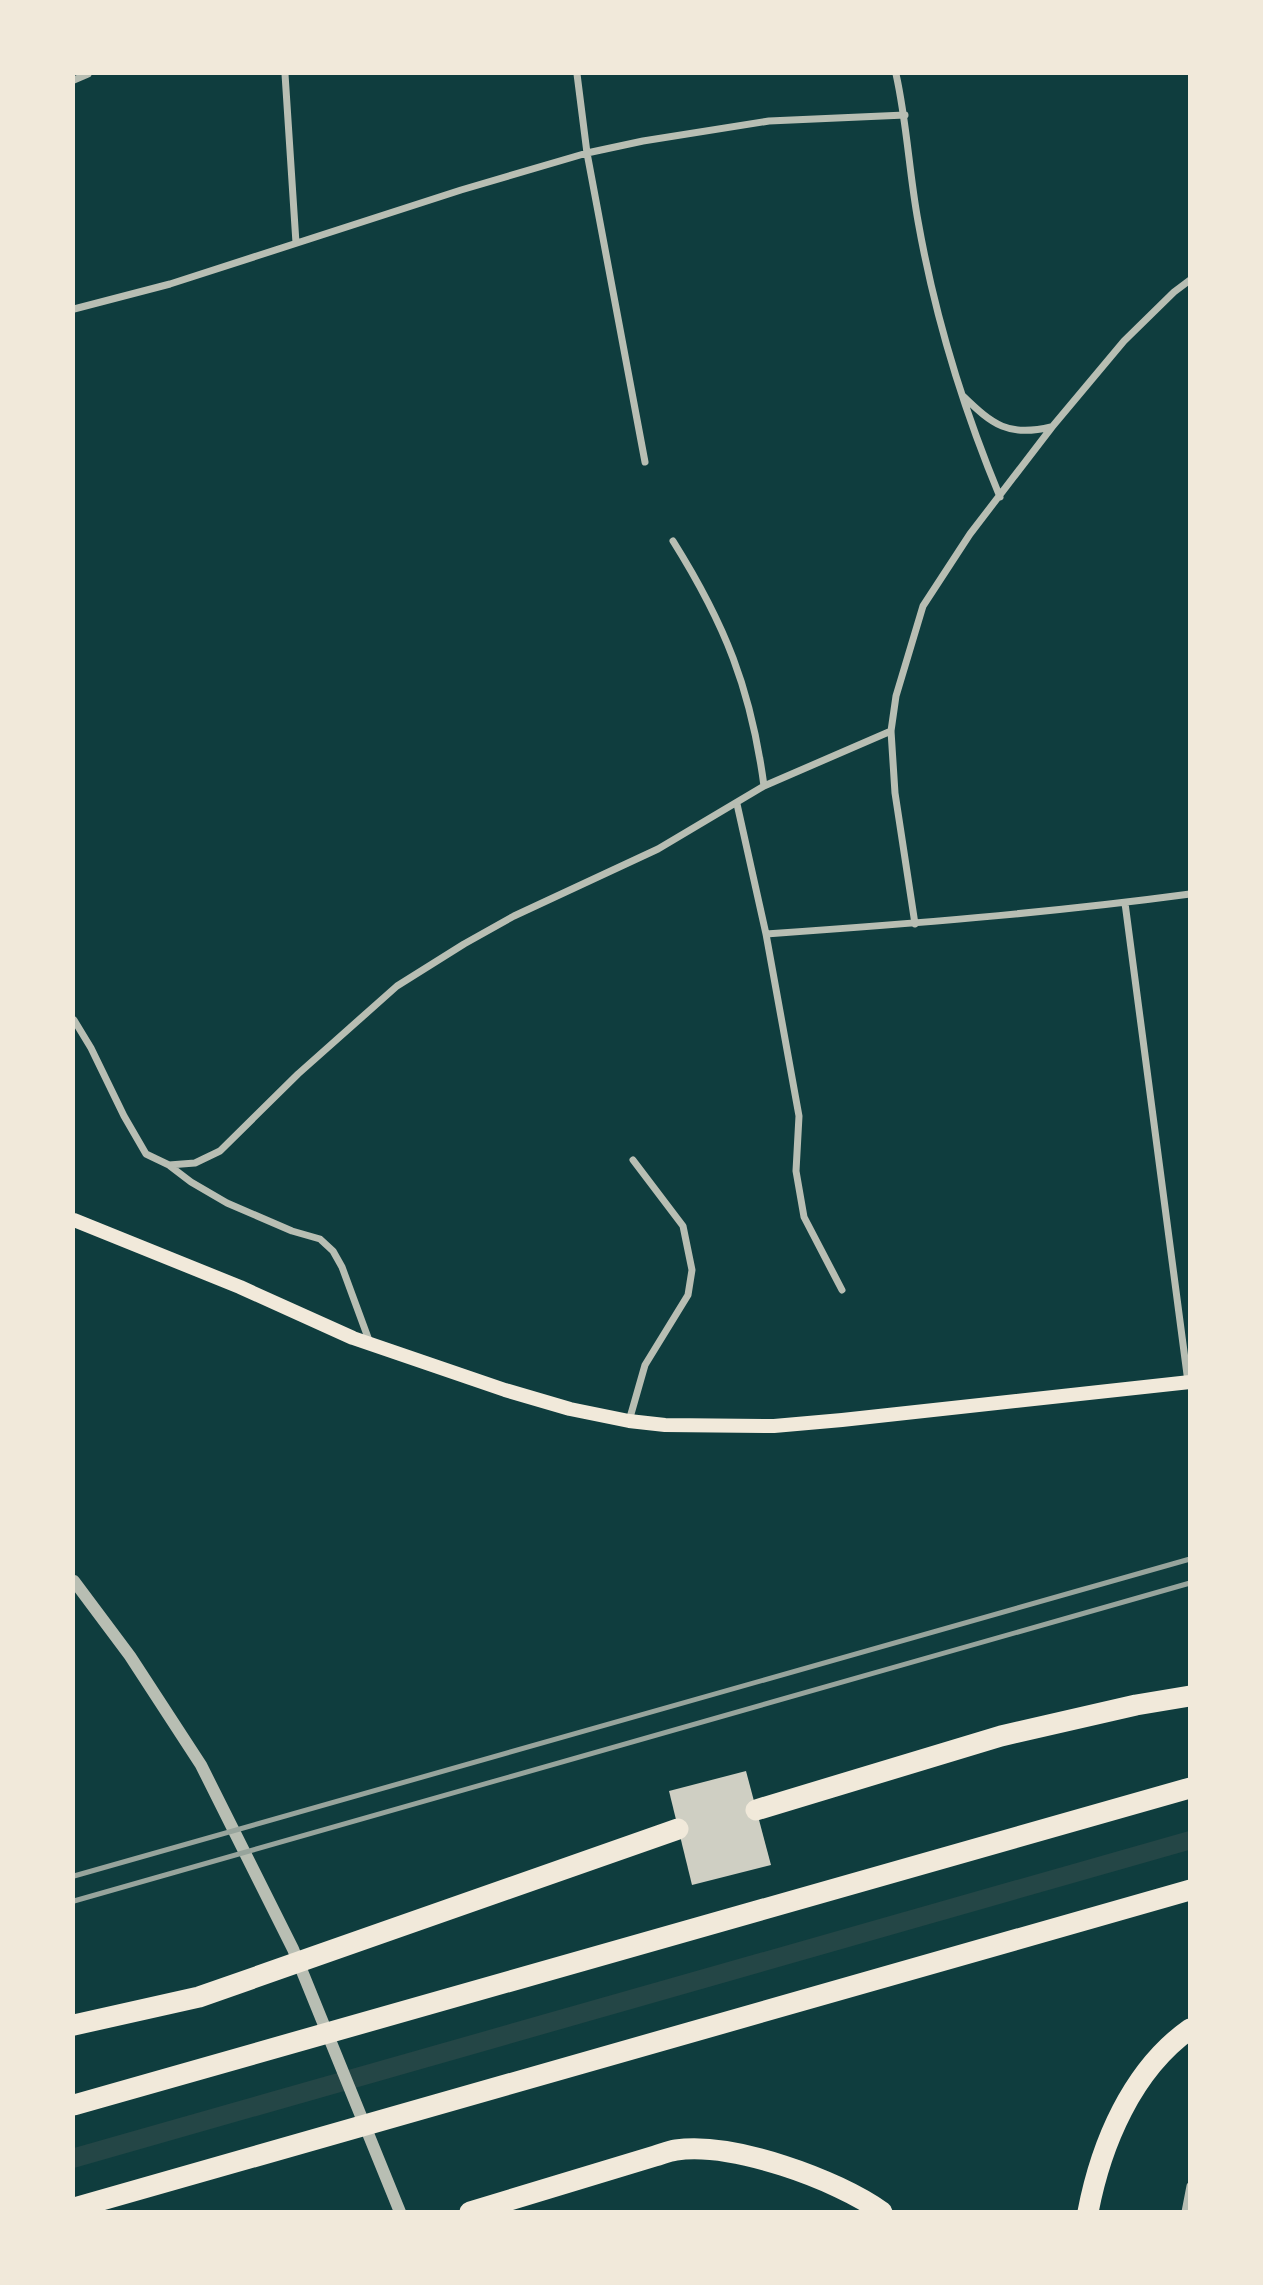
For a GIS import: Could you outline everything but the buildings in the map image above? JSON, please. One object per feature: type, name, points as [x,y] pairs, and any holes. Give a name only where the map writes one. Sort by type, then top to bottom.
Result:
[{"type":"highway","points":[[756,1810],[1001,1736],[1136,1705],[1189,1696]]},
{"type":"highway","points":[[74,2105],[1189,1788]]},
{"type":"highway","points":[[74,2025],[199,1997],[678,1829]]},
{"type":"highway","points":[[74,2208],[1189,1889]]},
{"type":"highway","points":[[1088,2211],[1100,2159],[1128,2101],[1162,2053],[1189,2029]]},
{"type":"highway","points":[[470,2211],[677,2150],[740,2154],[775,2164],[835,2185],[882,2211]]},
{"type":"main road","points":[[74,1220],[370,1343],[505,1390],[570,1409],[629,1421],[665,1425],[774,1426],[1189,1382]]},
{"type":"street","points":[[74,80],[88,74]]},
{"type":"street","points":[[285,74],[296,243]]},
{"type":"street","points":[[577,74],[587,153],[645,462]]},
{"type":"street","points":[[896,74],[905,115],[918,220],[942,334],[973,431],[999,497]]},
{"type":"street","points":[[74,309],[170,284],[587,153],[643,141],[769,121],[905,115]]},
{"type":"street","points":[[915,924],[895,793],[891,731],[896,696],[923,606],[970,534],[1052,427],[1124,341],[1189,280]]},
{"type":"street","points":[[962,394],[981,413],[1001,427],[1029,432],[1052,427]]},
{"type":"street","points":[[673,541],[723,630],[739,672],[757,736],[764,786]]},
{"type":"street","points":[[170,1166],[195,1163],[220,1152],[298,1074],[397,986],[464,944],[504,922],[658,849],[764,786],[891,731]]},
{"type":"street","points":[[737,804],[766,934],[799,1116],[796,1171],[804,1217],[842,1290]]},
{"type":"street","points":[[766,934],[915,924],[1189,894]]},
{"type":"street","points":[[1125,903],[1189,1382]]},
{"type":"street","points":[[74,1020],[146,1154],[170,1166],[227,1203],[292,1231],[320,1239],[333,1251],[342,1267],[370,1343]]},
{"type":"street","points":[[629,1421],[645,1366],[688,1295],[692,1270],[683,1226],[633,1160]]},
{"type":"street","points":[[74,1581],[130,1656],[201,1765],[293,1949],[400,2211]]},
{"type":"street","points":[[1185,2211],[1189,2186]]},
{"type":"shaded area","points":[[1189,1831],[1189,1850],[74,2168],[74,2148]]},
{"type":"railway","points":[[74,1876],[1190,1559]]},
{"type":"railway","points":[[74,1901],[1190,1583]]}]
